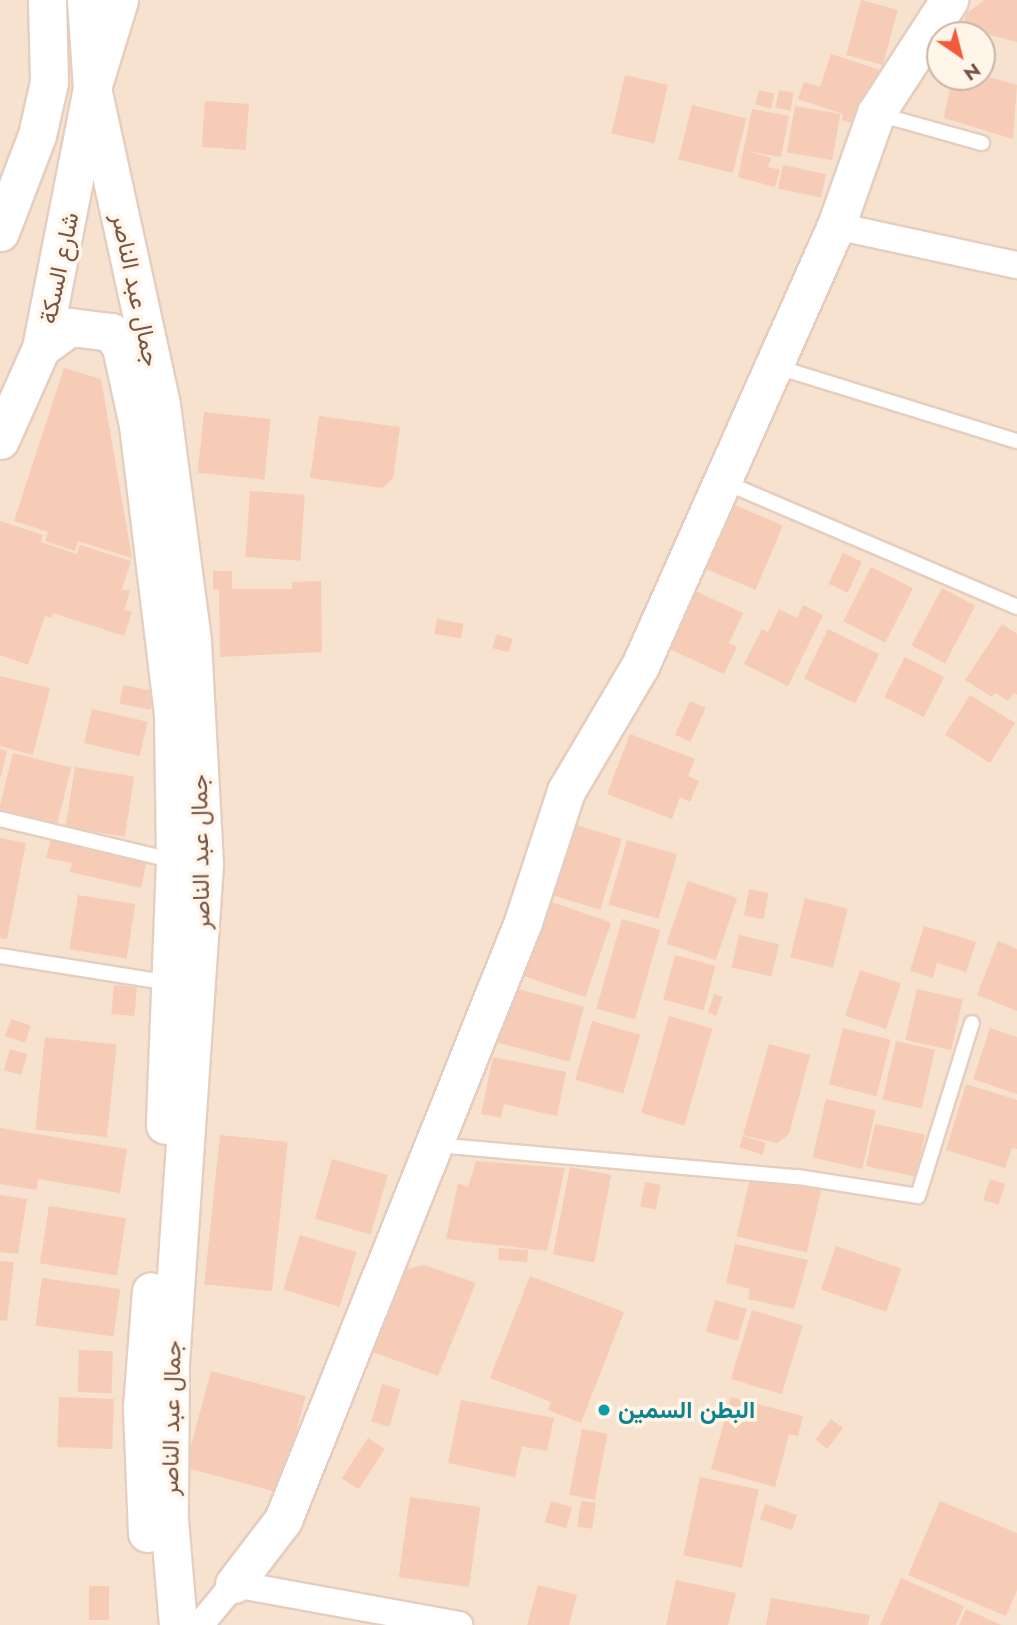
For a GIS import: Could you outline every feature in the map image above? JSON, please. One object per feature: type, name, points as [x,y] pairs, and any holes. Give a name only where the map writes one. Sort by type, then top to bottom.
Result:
[{"type":"street","points":[[0,232],[37,135],[49,82],[47,0]]},
{"type":"street","points":[[86,0],[92,88]]},
{"type":"street","points":[[92,88],[119,0]]},
{"type":"street","points":[[200,1625],[283,1520],[431,1144],[523,922],[566,791],[640,666],[771,365],[836,226],[876,113],[949,0]]},
{"type":"street","name":"شارع السكة","points":[[0,440],[41,348],[92,88]]},
{"type":"street","name":"جمال عبد الناصر","points":[[92,88],[162,405],[192,642],[189,863],[170,1360],[169,1520],[178,1625]]},
{"type":"street","points":[[836,226],[1017,265]]},
{"type":"street","name":"جمال عبد الناصر","points":[[41,348],[70,327],[111,332],[121,347],[138,425],[165,633],[189,863]]},
{"type":"street","name":"جمال عبد الناصر","points":[[157,1625],[142,1407],[161,1194],[184,985]]},
{"type":"street","points":[[234,1584],[459,1625]]},
{"type":"lane","points":[[876,113],[982,142]]},
{"type":"lane","points":[[771,365],[1017,442]]},
{"type":"lane","points":[[720,480],[1017,607]]},
{"type":"lane","points":[[0,819],[189,863]]},
{"type":"lane","points":[[0,956],[184,985]]},
{"type":"lane","points":[[431,1144],[797,1177],[918,1196],[972,1023]]},
{"type":"shaded area","points":[[0,0],[1017,0],[1017,1625],[0,1625]]},
{"type":"building","points":[[861,0],[898,10],[883,65],[846,55]]},
{"type":"building","points":[[984,0],[1017,0],[1017,42],[996,37],[996,21],[964,21],[966,14]]},
{"type":"building","points":[[831,54],[880,70],[861,126],[842,120],[843,114],[798,99],[804,82],[820,87]]},
{"type":"building","points":[[625,75],[668,85],[654,143],[612,133]]},
{"type":"building","points":[[996,79],[1017,85],[1013,139],[944,118],[949,91],[996,91]]},
{"type":"building","points":[[759,90],[775,94],[771,108],[755,105]]},
{"type":"building","points":[[779,90],[794,93],[790,111],[776,108]]},
{"type":"building","points":[[205,101],[249,104],[246,150],[202,147]]},
{"type":"building","points":[[692,105],[746,119],[733,173],[678,159]]},
{"type":"building","points":[[795,106],[840,114],[832,160],[787,152]]},
{"type":"building","points":[[752,109],[789,116],[781,157],[747,151],[771,158],[768,167],[780,170],[775,187],[738,177]]},
{"type":"building","points":[[783,165],[826,174],[821,198],[778,188]]},
{"type":"building","points":[[64,368],[101,379],[132,558],[78,541],[75,551],[45,541],[48,532],[14,521]]},
{"type":"building","points":[[204,412],[271,419],[264,480],[198,473]]},
{"type":"building","points":[[319,416],[400,427],[393,478],[383,488],[310,478]]},
{"type":"building","points":[[250,491],[305,495],[300,561],[245,557]]},
{"type":"building","points":[[723,500],[783,525],[755,590],[696,564]]},
{"type":"building","points":[[0,521],[43,535],[41,542],[77,554],[80,545],[131,561],[122,589],[130,591],[124,610],[132,612],[124,636],[53,613],[52,618],[45,616],[28,665],[0,655]]},
{"type":"building","points":[[843,553],[862,562],[848,593],[829,584]]},
{"type":"building","points":[[871,567],[913,588],[885,643],[843,621]]},
{"type":"building","points":[[213,571],[232,571],[232,589],[292,589],[292,582],[321,581],[322,652],[220,657],[219,589],[213,590]]},
{"type":"building","points":[[942,588],[976,606],[945,663],[911,645]]},
{"type":"building","points":[[693,590],[743,613],[729,643],[737,647],[724,674],[667,648]]},
{"type":"building","points":[[803,605],[823,615],[788,686],[744,664],[762,629],[768,632],[779,609],[797,618]]},
{"type":"building","points":[[437,619],[464,624],[461,638],[434,634]]},
{"type":"building","points":[[1002,624],[1017,634],[1017,695],[1014,693],[1008,701],[995,693],[992,697],[965,680]]},
{"type":"building","points":[[828,629],[879,654],[855,703],[804,678]]},
{"type":"building","points":[[497,634],[513,639],[508,652],[492,648]]},
{"type":"building","points":[[905,657],[944,677],[924,717],[885,697]]},
{"type":"building","points":[[0,676],[50,688],[33,755],[0,746]]},
{"type":"building","points":[[123,685],[154,691],[151,710],[119,704]]},
{"type":"building","points":[[970,695],[1015,723],[990,763],[945,735]]},
{"type":"building","points":[[690,701],[706,708],[690,742],[675,735]]},
{"type":"building","points":[[92,709],[148,722],[140,756],[84,743]]},
{"type":"building","points":[[630,734],[695,759],[688,776],[699,781],[690,802],[680,797],[672,819],[607,794]]},
{"type":"building","points":[[0,749],[7,751],[1,777],[0,777]]},
{"type":"building","points":[[13,753],[71,768],[57,826],[0,812]]},
{"type":"building","points":[[75,767],[134,776],[125,837],[65,827]]},
{"type":"building","points":[[573,824],[622,839],[600,910],[551,895]]},
{"type":"building","points":[[0,838],[26,843],[7,939],[0,938]]},
{"type":"building","points":[[51,839],[147,860],[141,888],[70,872],[72,863],[46,858]]},
{"type":"building","points":[[627,840],[677,854],[659,919],[609,904]]},
{"type":"building","points":[[688,881],[737,898],[716,960],[667,943]]},
{"type":"building","points":[[749,889],[769,893],[763,919],[744,916]]},
{"type":"building","points":[[78,895],[135,904],[127,958],[69,949]]},
{"type":"building","points":[[805,898],[848,909],[833,968],[790,957]]},
{"type":"building","points":[[543,899],[611,922],[585,997],[517,974]]},
{"type":"building","points":[[622,919],[660,930],[635,1019],[596,1008]]},
{"type":"building","points":[[924,926],[976,942],[966,972],[937,963],[933,978],[910,971]]},
{"type":"building","points":[[739,935],[779,944],[772,976],[732,967]]},
{"type":"building","points":[[998,941],[1017,949],[1017,1011],[977,995]]},
{"type":"building","points":[[675,955],[716,966],[704,1010],[663,999]]},
{"type":"building","points":[[860,970],[901,983],[886,1029],[845,1016]]},
{"type":"building","points":[[114,985],[137,987],[134,1016],[111,1014]]},
{"type":"building","points":[[503,985],[584,1007],[569,1062],[488,1040]]},
{"type":"building","points":[[917,989],[963,1000],[951,1050],[905,1040]]},
{"type":"building","points":[[714,994],[723,997],[716,1016],[708,1013]]},
{"type":"building","points":[[669,1016],[712,1028],[684,1125],[641,1113]]},
{"type":"building","points":[[11,1019],[31,1026],[25,1043],[5,1036]]},
{"type":"building","points":[[592,1021],[640,1035],[623,1093],[575,1080]]},
{"type":"building","points":[[843,1028],[891,1040],[877,1096],[829,1084]]},
{"type":"building","points":[[990,1028],[1017,1037],[1017,1094],[973,1079]]},
{"type":"building","points":[[45,1037],[117,1045],[107,1137],[35,1129]]},
{"type":"building","points":[[896,1041],[935,1050],[921,1108],[883,1099]]},
{"type":"building","points":[[769,1044],[810,1055],[789,1134],[777,1143],[743,1135]]},
{"type":"building","points":[[10,1049],[27,1054],[21,1075],[4,1070]]},
{"type":"building","points":[[493,1057],[566,1072],[557,1116],[504,1104],[501,1118],[481,1114]]},
{"type":"building","points":[[966,1084],[1017,1100],[1017,1149],[1012,1148],[1005,1168],[946,1150]]},
{"type":"building","points":[[826,1099],[876,1110],[862,1169],[813,1157]]},
{"type":"building","points":[[875,1124],[925,1135],[916,1177],[866,1166]]},
{"type":"building","points":[[0,1128],[127,1149],[120,1193],[38,1179],[37,1190],[0,1184]]},
{"type":"building","points":[[220,1135],[288,1142],[272,1291],[204,1284]]},
{"type":"building","points":[[743,1136],[766,1143],[762,1154],[739,1147]]},
{"type":"building","points":[[332,1159],[388,1175],[371,1235],[315,1219]]},
{"type":"building","points":[[476,1161],[565,1168],[547,1251],[446,1239],[458,1183],[468,1187]]},
{"type":"building","points":[[570,1167],[611,1175],[594,1262],[553,1254]]},
{"type":"building","points":[[751,1174],[821,1190],[807,1253],[737,1236]]},
{"type":"building","points":[[990,1179],[1005,1184],[998,1205],[983,1200]]},
{"type":"building","points":[[645,1182],[661,1185],[656,1210],[640,1207]]},
{"type":"building","points":[[0,1195],[27,1199],[18,1254],[0,1252]]},
{"type":"building","points":[[49,1206],[126,1218],[117,1275],[40,1263]]},
{"type":"building","points":[[300,1235],[356,1252],[340,1307],[283,1290]]},
{"type":"building","points":[[735,1244],[808,1260],[794,1309],[748,1299],[750,1289],[726,1283]]},
{"type":"building","points":[[836,1246],[901,1268],[886,1312],[821,1289]]},
{"type":"building","points":[[499,1248],[528,1250],[527,1262],[498,1260]]},
{"type":"building","points":[[0,1261],[14,1262],[7,1321],[0,1320]]},
{"type":"building","points":[[424,1265],[476,1283],[438,1376],[373,1352],[401,1277],[406,1269]]},
{"type":"building","points":[[530,1276],[624,1312],[581,1423],[548,1410],[551,1402],[490,1378]]},
{"type":"building","points":[[42,1278],[120,1289],[114,1337],[35,1326]]},
{"type":"building","points":[[715,1300],[747,1309],[738,1341],[706,1332]]},
{"type":"building","points":[[752,1310],[803,1325],[782,1394],[731,1379]]},
{"type":"building","points":[[79,1350],[113,1351],[112,1393],[78,1392]]},
{"type":"building","points":[[211,1371],[306,1396],[280,1493],[185,1468]]},
{"type":"building","points":[[382,1384],[400,1389],[390,1427],[371,1421]]},
{"type":"building","points":[[59,1397],[114,1399],[112,1449],[57,1447]]},
{"type":"building","points":[[731,1397],[803,1416],[798,1436],[789,1434],[775,1487],[711,1469]]},
{"type":"building","points":[[461,1400],[554,1418],[547,1451],[522,1446],[515,1477],[448,1463]]},
{"type":"building","points":[[831,1419],[843,1428],[827,1449],[815,1440]]},
{"type":"building","points":[[582,1429],[608,1434],[595,1500],[569,1495]]},
{"type":"building","points":[[368,1438],[385,1449],[359,1489],[342,1478]]},
{"type":"building","points":[[700,1477],[759,1489],[742,1568],[683,1555]]},
{"type":"building","points":[[410,1497],[480,1507],[469,1587],[399,1577]]},
{"type":"building","points":[[551,1501],[572,1507],[566,1528],[545,1522]]},
{"type":"building","points":[[581,1501],[596,1503],[592,1529],[577,1527]]},
{"type":"building","points":[[940,1501],[1017,1533],[1017,1590],[1006,1616],[908,1575]]},
{"type":"building","points":[[765,1504],[797,1515],[792,1530],[760,1519]]},
{"type":"building","points":[[901,1578],[964,1606],[956,1625],[880,1625]]},
{"type":"building","points":[[676,1580],[736,1593],[728,1625],[666,1625]]},
{"type":"building","points":[[538,1585],[577,1595],[569,1625],[527,1625]]},
{"type":"building","points":[[89,1586],[109,1586],[109,1620],[89,1620]]},
{"type":"building","points":[[771,1598],[870,1615],[868,1625],[766,1625]]},
{"type":"building","points":[[966,1609],[1001,1625],[959,1625]]},
{"type":"place","name":"البطن السمين","points":[[604,1410]]}]
